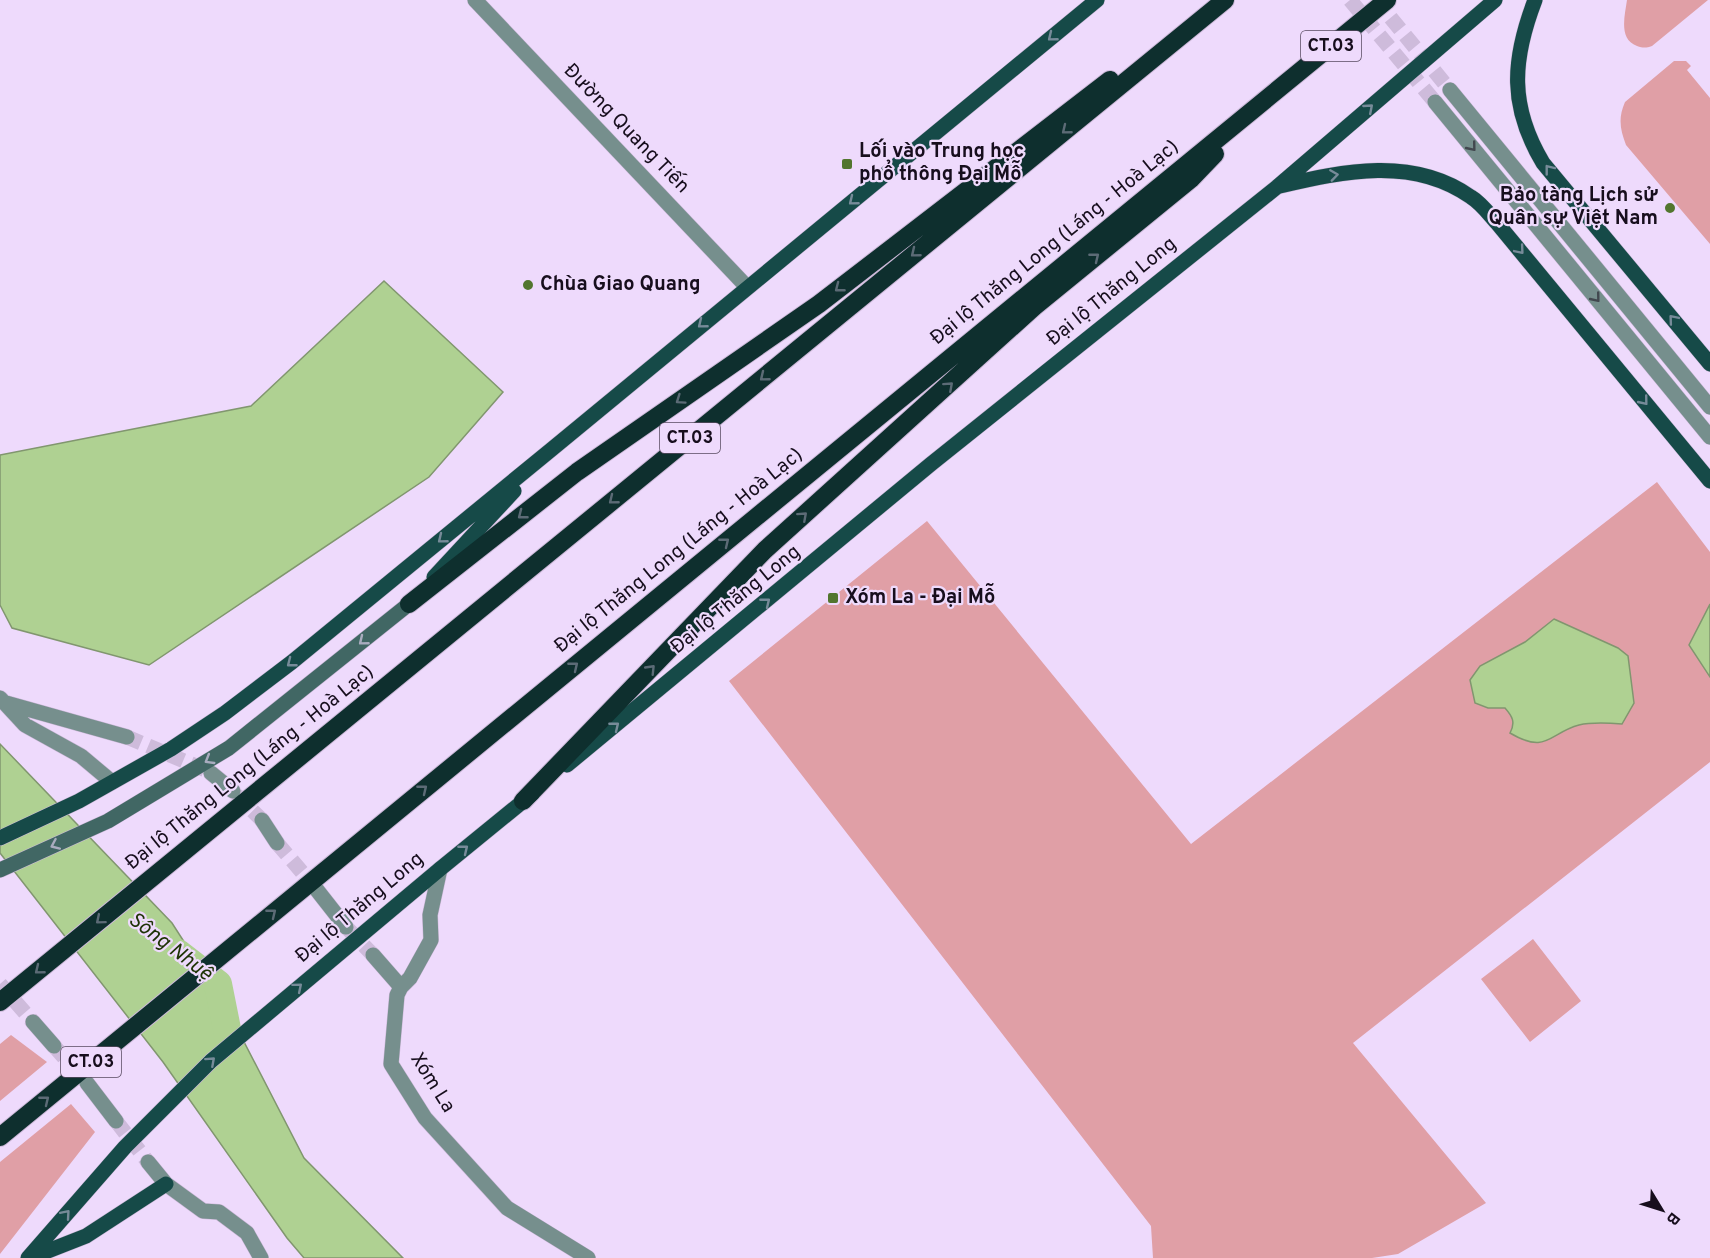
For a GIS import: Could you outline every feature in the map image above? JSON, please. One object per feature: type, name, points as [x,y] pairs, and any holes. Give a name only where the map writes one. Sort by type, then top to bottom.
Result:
[{"type":"highway","points":[[409,604],[577,472],[819,304],[1084,99],[1223,0]]},
{"type":"highway","name":"Đại lộ Thăng Long (Láng - Hoà Lạc)","points":[[0,1002],[1223,0]]},
{"type":"highway","name":"Đại lộ Thăng Long (Láng - Hoà Lạc)","points":[[0,1137],[1387,0]]},
{"type":"highway","points":[[523,801],[765,550],[1034,307],[1191,178],[1275,92]]},
{"type":"main road","points":[[0,838],[79,801],[171,749],[225,713],[292,662],[1097,0]]},
{"type":"main road","name":"Đại lộ Thăng Long","points":[[28,1258],[124,1147],[171,1099],[253,1025],[931,464],[1277,187],[1495,0]]},
{"type":"main road","points":[[1535,0],[1518,56],[1516,81],[1519,104],[1533,145],[1543,163],[1710,364]]},
{"type":"main road","points":[[1277,187],[1325,176],[1369,170],[1407,171],[1439,178],[1473,198],[1497,223],[1710,481]]},
{"type":"main road","points":[[0,870],[108,821],[229,748],[409,604],[552,449]]},
{"type":"main road","points":[[28,1258],[86,1236],[166,1184]]},
{"type":"street","name":"Đường Quang Tiến","points":[[475,0],[747,287]]},
{"type":"street","points":[[1450,90],[1710,407]]},
{"type":"street","points":[[1435,102],[1710,437]]},
{"type":"street","points":[[3,700],[25,725],[81,756],[112,782]]},
{"type":"street","points":[[3,700],[127,737]]},
{"type":"street","points":[[211,773],[232,792]]},
{"type":"street","points":[[261,820],[277,843]]},
{"type":"street","name":"Xóm La","points":[[440,869],[430,915],[431,940],[410,978],[400,987],[397,995],[391,1064],[425,1118],[507,1208],[588,1258]]},
{"type":"street","points":[[313,885],[346,927]]},
{"type":"street","points":[[373,956],[400,987]]},
{"type":"street","points":[[33,1022],[54,1046]]},
{"type":"street","points":[[87,1083],[116,1121]]},
{"type":"street","points":[[148,1162],[166,1184],[203,1211],[219,1212],[247,1233],[261,1258]]},
{"type":"shaded area","points":[[1627,0],[1708,0],[1652,46],[1644,48],[1631,43],[1627,38],[1624,19]]},
{"type":"shaded area","points":[[1674,61],[1686,61],[1691,66],[1687,70],[1710,98],[1710,244],[1626,145],[1621,129],[1621,113],[1625,102]]},
{"type":"shaded area","points":[[1657,482],[1710,552],[1710,762],[1353,1043],[1486,1203],[1398,1254],[1372,1258],[1153,1258],[1151,1226],[729,681],[927,521],[1191,844]]},
{"type":"shaded area","points":[[1533,939],[1581,1001],[1530,1042],[1481,979]]},
{"type":"shaded area","points":[[11,1035],[47,1062],[0,1101],[0,1044]]},
{"type":"shaded area","points":[[71,1104],[95,1132],[0,1254],[0,1162]]},
{"type":"water","points":[[384,281],[503,392],[429,477],[149,665],[12,628],[0,605],[0,455],[251,406]]},
{"type":"water","points":[[1710,604],[1710,677],[1689,645]]},
{"type":"water","points":[[1554,619],[1618,648],[1628,656],[1634,703],[1622,724],[1579,725],[1547,740],[1532,742],[1510,733],[1513,726],[1512,719],[1505,708],[1488,708],[1475,703],[1470,680],[1480,666],[1525,642]]},
{"type":"water","points":[[0,744],[172,923],[226,1007],[304,1158],[403,1258],[304,1258],[287,1238],[163,1062],[0,853]]},
{"type":"waterway","name":"Sông Nhuệ","points":[[178,953],[218,984],[229,1039]]},
{"type":"tunnel","points":[[1350,0],[1435,102]]},
{"type":"tunnel","points":[[1376,0],[1450,90]]},
{"type":"tunnel","points":[[127,737],[208,771]]},
{"type":"tunnel","points":[[236,795],[262,820]]},
{"type":"tunnel","points":[[277,843],[313,885]]},
{"type":"tunnel","points":[[348,929],[373,955]]},
{"type":"tunnel","points":[[0,984],[33,1022]]},
{"type":"tunnel","points":[[54,1046],[85,1081]]},
{"type":"tunnel","points":[[116,1121],[148,1162]]},
{"type":"place","name":"Lối vào Trung học phổ thông Đại Mỗ","points":[[847,164]]},
{"type":"place","name":"Bảo tàng Lịch sử Quân sự Việt Nam","points":[[1670,208]]},
{"type":"place","name":"Chùa Giao Quang","points":[[528,285]]},
{"type":"place","name":"Xóm La - Đại Mỗ","points":[[833,598]]}]
